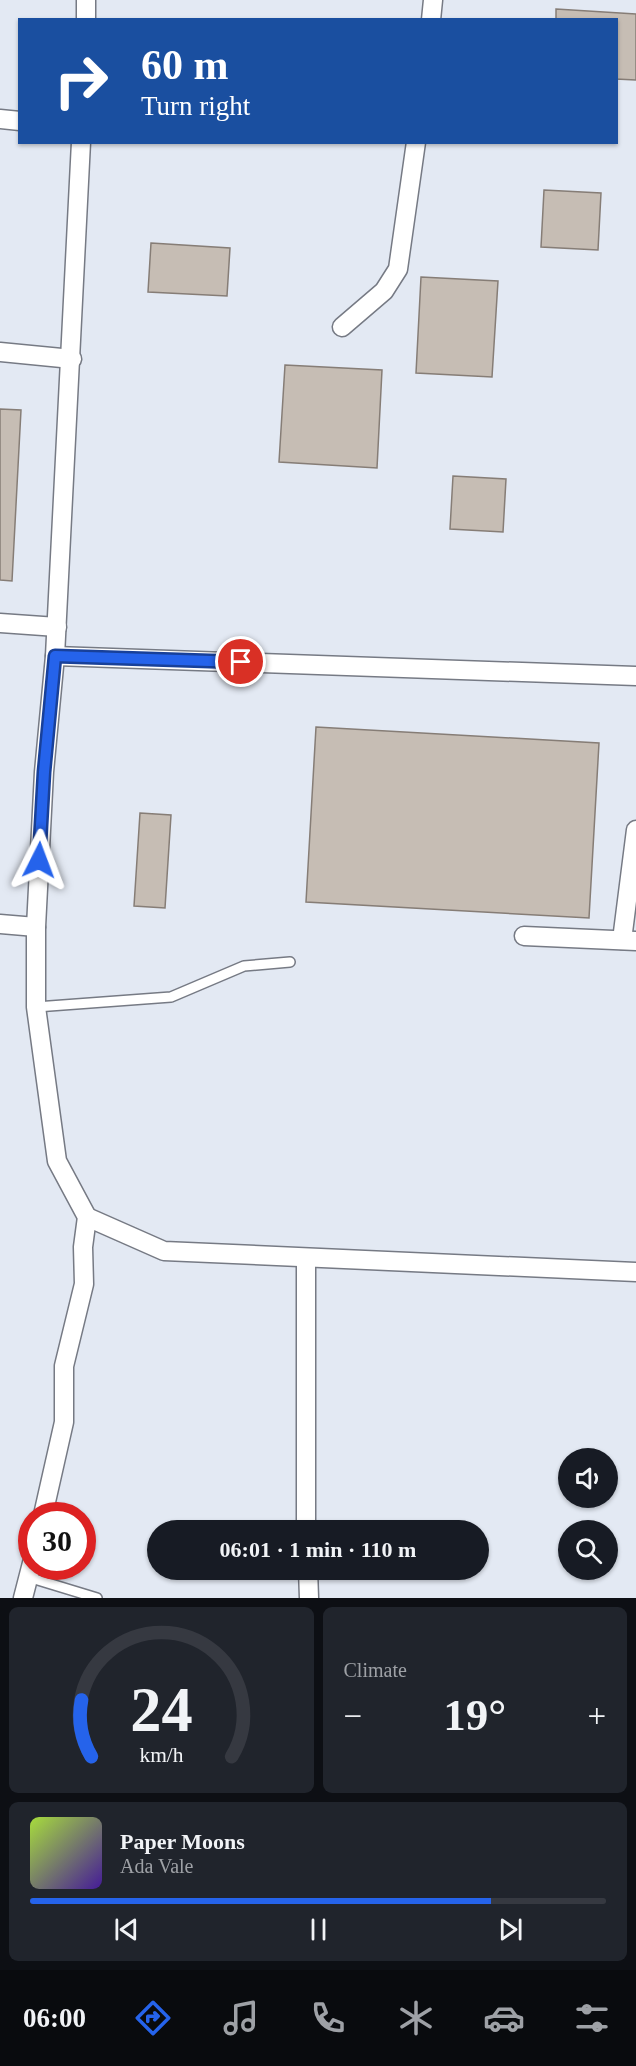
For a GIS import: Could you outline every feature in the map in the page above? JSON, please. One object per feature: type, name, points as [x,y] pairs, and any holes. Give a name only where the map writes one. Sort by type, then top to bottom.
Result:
[{"type":"street","points":[[86,0],[86,18]]},
{"type":"street","points":[[431,18],[433,0]]},
{"type":"street","points":[[0,119],[18,121]]},
{"type":"street","points":[[46,1502],[64,1422],[64,1366],[84,1284],[83,1247],[87,1217],[57,1161],[36,1007],[36,927],[44,772],[57,627],[81,144]]},
{"type":"street","points":[[342,327],[384,291],[398,269],[416,144]]},
{"type":"street","points":[[0,352],[72,359]]},
{"type":"street","points":[[0,623],[57,627]]},
{"type":"street","points":[[55,656],[636,676]]},
{"type":"street","points":[[524,936],[629,941],[636,830]]},
{"type":"street","points":[[0,924],[36,927]]},
{"type":"street","points":[[87,1217],[164,1251],[636,1272]]},
{"type":"street","points":[[306,1259],[306,1520]]},
{"type":"street","points":[[22,1598],[27,1580]]},
{"type":"street","points":[[308,1580],[309,1598]]},
{"type":"lane","points":[[36,1007],[171,998],[244,966],[290,962]]},
{"type":"lane","points":[[54,1580],[97,1598]]},
{"type":"building","points":[[556,9],[636,14],[636,80],[618,79],[618,18],[556,18]]},
{"type":"building","points":[[544,190],[601,193],[598,250],[541,247]]},
{"type":"building","points":[[151,243],[230,248],[227,296],[148,292]]},
{"type":"building","points":[[421,277],[498,281],[492,377],[416,373]]},
{"type":"building","points":[[285,365],[382,370],[377,468],[279,462]]},
{"type":"building","points":[[0,409],[21,410],[12,581],[0,580]]},
{"type":"building","points":[[453,476],[506,479],[503,532],[450,529]]},
{"type":"building","points":[[316,727],[599,743],[589,918],[306,902]]},
{"type":"building","points":[[140,813],[171,815],[165,908],[134,906]]},
{"type":"route","points":[[39,860],[44,772],[55,656],[241,662]]}]
